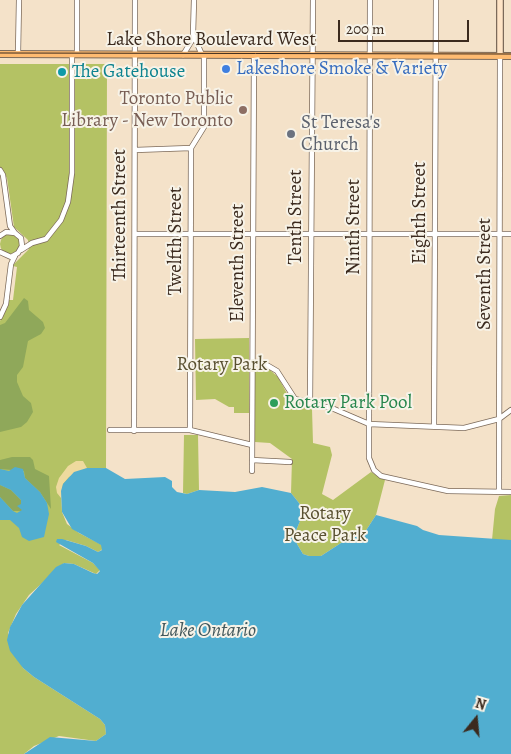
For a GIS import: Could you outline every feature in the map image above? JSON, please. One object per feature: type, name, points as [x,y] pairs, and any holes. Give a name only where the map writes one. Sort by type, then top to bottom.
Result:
[{"type":"main road","points":[[500,0],[500,56]]},
{"type":"main road","name":"Lake Shore Boulevard West","points":[[0,54],[511,56]]},
{"type":"street","points":[[18,54],[19,0]]},
{"type":"street","points":[[0,317],[6,304],[11,264],[15,256],[32,243],[46,239],[56,228],[64,214],[70,196],[77,0]]},
{"type":"street","name":"Thirteenth Street","points":[[134,431],[136,234],[135,0]]},
{"type":"street","points":[[135,150],[191,148],[204,127],[203,55],[194,37],[194,0]]},
{"type":"street","name":"Tenth Street","points":[[310,405],[313,0]]},
{"type":"street","name":"Ninth Street","points":[[370,0],[369,458],[374,470],[381,476],[448,491],[511,492]]},
{"type":"street","name":"Eighth Street","points":[[434,426],[436,0]]},
{"type":"street","points":[[183,55],[194,37]]},
{"type":"street","name":"Eleventh Street","points":[[252,472],[254,55]]},
{"type":"street","name":"Seventh Street","points":[[499,492],[500,56]]},
{"type":"street","name":"Twelfth Street","points":[[190,430],[191,148]]},
{"type":"street","points":[[0,170],[3,175],[10,226],[14,233],[32,243]]},
{"type":"street","points":[[0,236],[10,226]]},
{"type":"street","points":[[6,232],[14,233]]},
{"type":"street","points":[[136,234],[511,234]]},
{"type":"street","points":[[21,238],[21,250]]},
{"type":"street","points":[[0,252],[7,257],[11,264]]},
{"type":"street","points":[[7,257],[15,256]]},
{"type":"street","points":[[252,362],[262,362],[274,369],[283,378],[292,397],[310,405],[334,409],[369,424],[464,428],[499,419],[511,410]]},
{"type":"street","points":[[110,430],[190,430],[252,445]]},
{"type":"street","points":[[252,460],[290,462]]},
{"type":"green space","points":[[0,64],[107,64],[106,468],[87,468],[61,492],[62,512],[67,524],[79,533],[102,545],[103,549],[98,552],[66,540],[59,545],[93,563],[100,570],[96,574],[74,564],[64,563],[29,595],[16,614],[8,633],[23,668],[100,719],[105,725],[106,734],[96,741],[59,736],[34,746],[24,754],[0,754],[0,321],[9,300],[13,300],[17,267],[13,266],[29,249],[28,240],[14,227],[7,178],[0,167]]},
{"type":"green space","points":[[10,234],[17,237],[20,244],[17,251],[10,254],[3,251],[0,244],[3,237]]},
{"type":"green space","points":[[24,298],[28,301],[29,310],[43,322],[45,328],[41,334],[28,341],[23,367],[17,375],[17,382],[23,396],[31,403],[33,412],[27,422],[21,427],[0,432],[0,325],[5,323]]},
{"type":"green space","name":"Rotary Park","points":[[249,338],[249,413],[234,413],[234,407],[229,407],[215,399],[196,400],[195,339]]},
{"type":"green space","name":"Rotary Peace Park","points":[[260,365],[278,377],[291,401],[312,409],[313,443],[330,447],[332,455],[322,494],[333,500],[371,472],[385,480],[376,515],[365,532],[341,543],[321,556],[303,554],[297,544],[295,533],[303,514],[303,508],[291,493],[292,459],[270,443],[255,442],[255,371]]},
{"type":"green space","points":[[184,435],[198,435],[199,490],[187,494],[183,493]]},
{"type":"green space","points":[[12,457],[30,457],[33,460],[35,469],[49,476],[51,509],[40,492],[25,478],[24,471],[0,469],[0,460]]},
{"type":"green space","points":[[0,485],[11,490],[21,500],[22,511],[13,511],[0,497]]},
{"type":"green space","points":[[511,495],[511,540],[492,540],[495,509],[499,496]]},
{"type":"sand","points":[[76,461],[83,461],[87,468],[69,477],[63,484],[61,498],[57,493],[56,487],[59,478],[68,466]]},
{"type":"water","points":[[15,467],[23,469],[25,478],[40,492],[47,503],[49,514],[44,537],[29,541],[22,537],[19,528],[10,520],[0,520],[0,497],[13,511],[17,513],[22,510],[17,506],[21,504],[21,500],[11,490],[0,485],[0,469],[9,471]]},
{"type":"water","name":"Lake Ontario","points":[[87,468],[106,468],[125,479],[165,477],[172,481],[172,487],[177,492],[187,494],[199,490],[235,492],[262,487],[291,493],[303,508],[303,514],[295,533],[297,544],[303,554],[309,556],[321,556],[341,543],[365,532],[376,515],[417,526],[439,535],[511,540],[511,754],[24,754],[50,737],[96,741],[106,734],[105,725],[100,719],[23,668],[10,651],[7,640],[10,627],[22,605],[56,567],[64,563],[74,564],[97,574],[100,571],[93,563],[56,542],[57,539],[62,539],[86,546],[98,552],[102,550],[101,545],[72,529],[62,512],[61,491],[63,484],[74,472]]},
{"type":"tram line","points":[[0,53],[511,54]]},
{"type":"place","name":"Lakeshore Smoke & Variety","points":[[226,69]]},
{"type":"place","name":"The Gatehouse","points":[[62,72]]},
{"type":"place","name":"Toronto Public Library - New Toronto","points":[[243,110]]},
{"type":"place","name":"St Teresa's Church","points":[[291,134]]},
{"type":"place","name":"Rotary Park Pool","points":[[274,403]]}]
